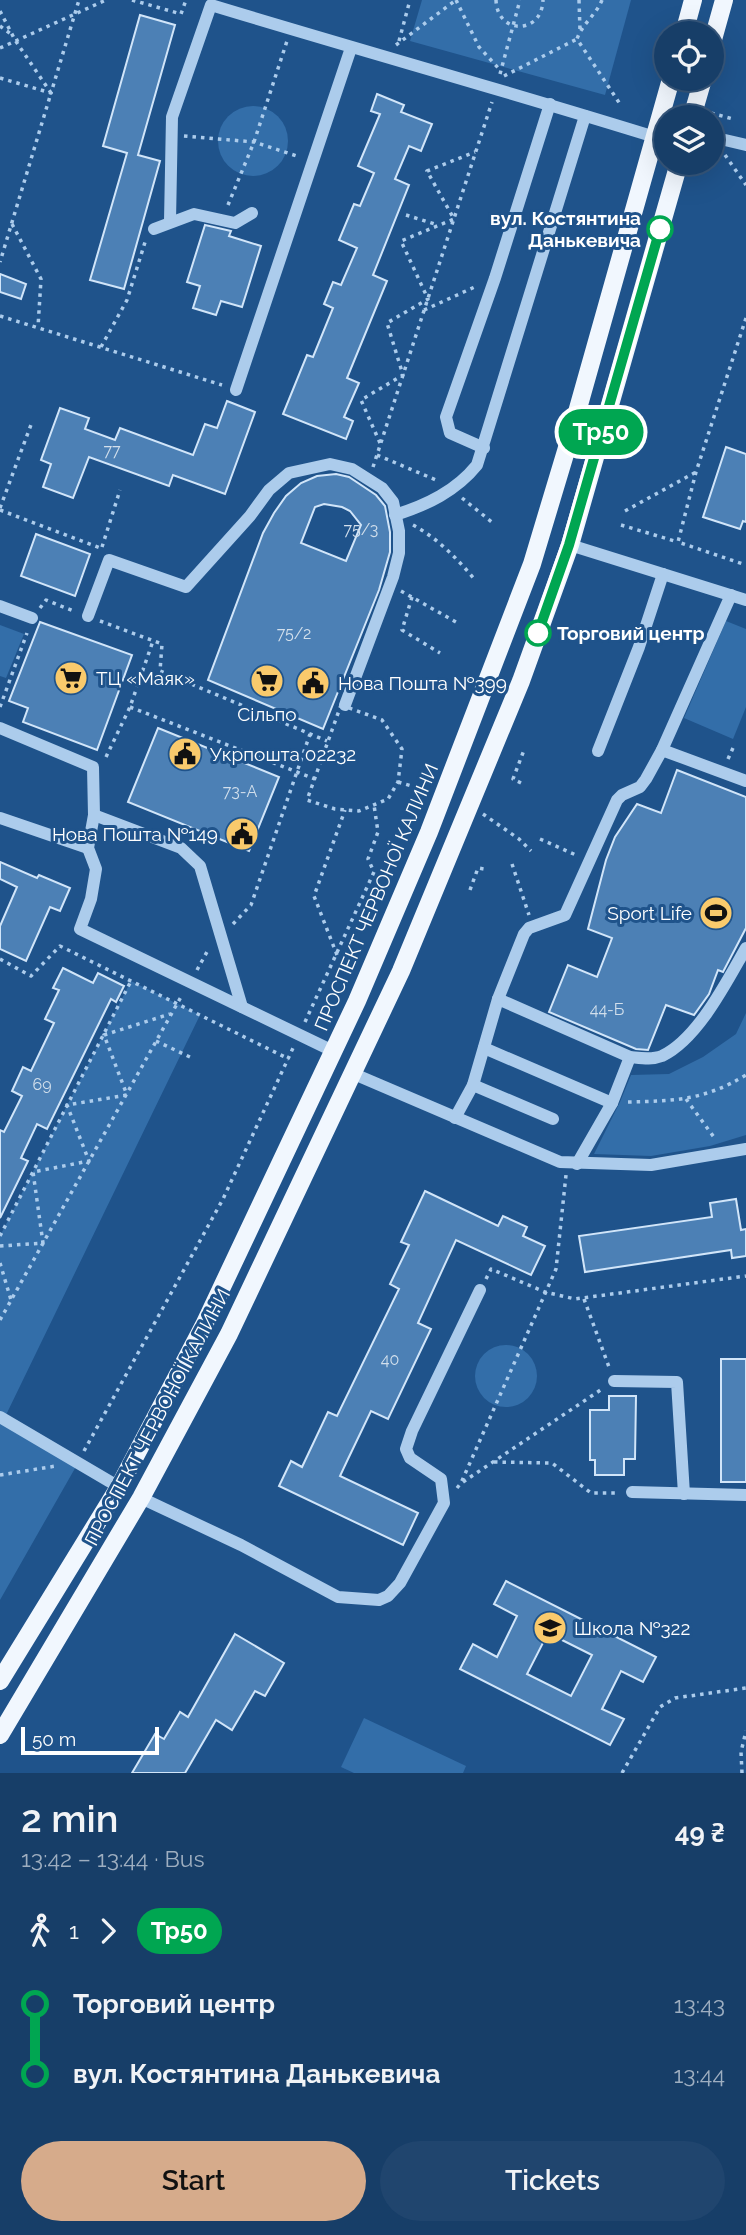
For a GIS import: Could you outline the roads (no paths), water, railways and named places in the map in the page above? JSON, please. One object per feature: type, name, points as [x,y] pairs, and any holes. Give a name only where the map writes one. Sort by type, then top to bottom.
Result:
[{"type":"main road","points":[[687,21],[693,0]]},
{"type":"main road","points":[[718,21],[724,0]]},
{"type":"main road","name":"ПРОСПЕКТ ЧЕРВОНОЇ КАЛИНИ","points":[[0,1681],[119,1487],[204,1325],[333,1051],[429,832],[532,564],[654,141]]},
{"type":"main road","name":"ПРОСПЕКТ ЧЕРВОНОЇ КАЛИНИ","points":[[0,1735],[142,1498],[229,1334],[401,971],[521,681],[569,545],[677,175]]},
{"type":"street","points":[[170,221],[172,117],[211,5],[654,137]]},
{"type":"street","points":[[236,390],[351,48]]},
{"type":"street","points":[[484,448],[450,433],[446,417],[495,278],[550,104]]},
{"type":"street","points":[[395,515],[422,507],[466,478],[477,465],[585,116]]},
{"type":"street","points":[[724,140],[746,145]]},
{"type":"street","points":[[154,229],[194,214],[235,223],[252,213]]},
{"type":"street","points":[[88,616],[109,560],[186,587],[250,516],[268,490],[289,473],[330,464],[352,469],[382,488],[393,502],[400,531],[400,553],[345,705]]},
{"type":"street","points":[[569,545],[746,600]]},
{"type":"street","points":[[598,751],[639,647],[663,574]]},
{"type":"street","points":[[455,1118],[473,1085],[498,999],[524,934],[533,927],[565,915],[617,800],[622,794],[642,784],[662,750],[731,595]]},
{"type":"street","points":[[0,606],[32,618]]},
{"type":"street","points":[[0,728],[93,767],[93,815],[88,848],[96,869],[91,899],[80,929],[333,1051]]},
{"type":"street","points":[[662,750],[746,781]]},
{"type":"street","points":[[93,815],[181,848],[191,856],[202,871],[242,1007]]},
{"type":"street","points":[[0,818],[88,848]]},
{"type":"street","points":[[498,999],[630,1057],[652,1059],[679,1045],[701,1021],[746,948]]},
{"type":"street","points":[[484,1048],[612,1103]]},
{"type":"street","points":[[572,1168],[612,1103],[630,1057]]},
{"type":"street","points":[[354,1074],[572,1168],[651,1165],[746,1149]]},
{"type":"street","points":[[473,1085],[553,1119]]},
{"type":"street","points":[[142,1498],[241,1545],[338,1597],[379,1600],[388,1596],[400,1583],[444,1503],[440,1479],[410,1458],[406,1449],[412,1431],[480,1290]]},
{"type":"street","points":[[614,1381],[677,1382],[684,1494]]},
{"type":"street","points":[[0,1417],[119,1487]]},
{"type":"street","points":[[632,1492],[746,1495]]},
{"type":"place","name":"вул. Костянтина Данькевича","points":[[660,229]]},
{"type":"place","name":"Торговий центр","points":[[538,633]]},
{"type":"place","name":"ТЦ «Маяк»","points":[[71,678]]},
{"type":"place","name":"Сільпо","points":[[267,681]]},
{"type":"place","name":"Нова Пошта №399","points":[[313,683]]},
{"type":"place","name":"Укрпошта 02232","points":[[185,754]]},
{"type":"place","name":"Нова Пошта №149","points":[[242,834]]},
{"type":"place","name":"Sport Life","points":[[716,913]]},
{"type":"place","name":"Школа №322","points":[[550,1628]]}]
